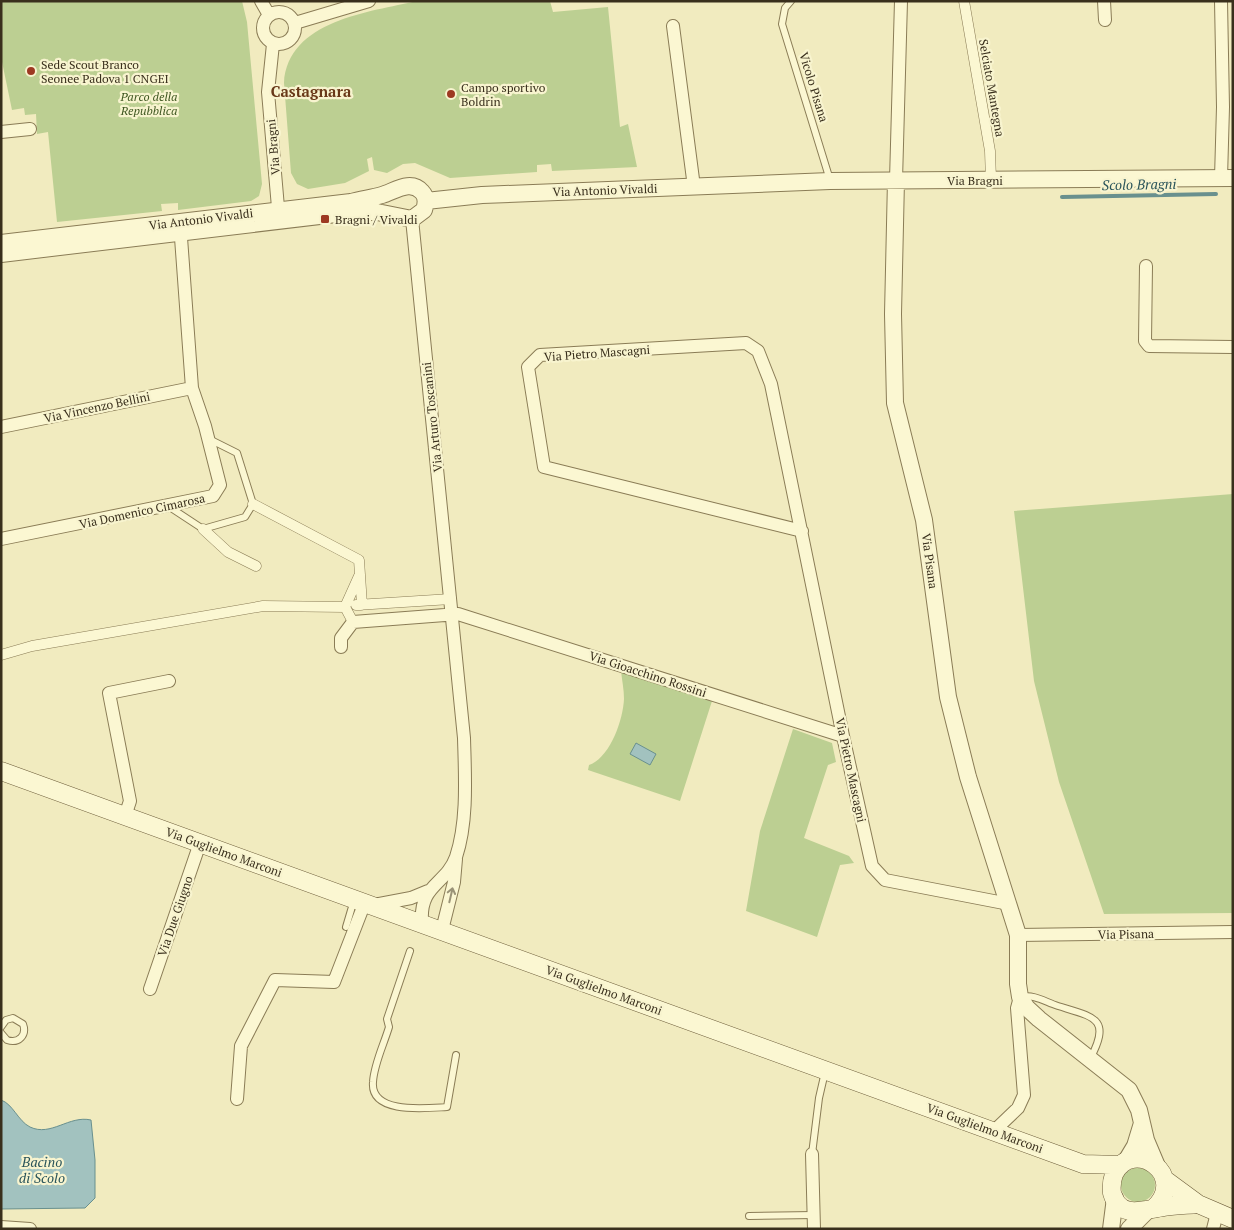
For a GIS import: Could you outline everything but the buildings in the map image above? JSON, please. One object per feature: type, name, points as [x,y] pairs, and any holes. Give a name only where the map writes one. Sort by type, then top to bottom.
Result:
[{"type":"main road","name":"Via Guglielmo Marconi","points":[[1,770],[1083,1164],[1123,1163]]},
{"type":"main road","points":[[1198,1204],[1128,1211],[1113,1195],[1113,1177],[1123,1163],[1142,1159],[1221,1220]]},
{"type":"main road","name":"Via Guglielmo Marconi","points":[[1083,1164],[1113,1195]]},
{"type":"main road","points":[[1149,1210],[1164,1196],[1160,1172]]},
{"type":"street","points":[[261,1],[269,15]]},
{"type":"street","points":[[896,180],[901,1]]},
{"type":"street","name":"Selciato Mantegna","points":[[964,1],[990,150],[991,180]]},
{"type":"street","points":[[1104,1],[1105,20]]},
{"type":"street","points":[[1221,1],[1227,178]]},
{"type":"street","points":[[295,23],[367,2]]},
{"type":"street","points":[[276,12],[284,12],[291,16],[295,23],[296,32],[291,40],[282,45],[273,44],[266,38],[262,30],[264,22],[269,15],[276,12]]},
{"type":"street","points":[[673,26],[694,187]]},
{"type":"street","name":"Via Bragni","points":[[273,44],[268,92],[279,215]]},
{"type":"street","points":[[1,132],[30,128]]},
{"type":"street","name":"Via Bragni","points":[[896,180],[1227,178]]},
{"type":"street","name":"Via Antonio Vivaldi","points":[[1,254],[180,227],[279,215],[351,202],[411,186],[416,187],[424,195],[426,201],[492,195],[896,180]]},
{"type":"street","name":"Via Pisana","points":[[896,180],[893,314],[895,403],[924,520],[948,697],[968,777],[1018,935],[1018,984],[1020,997],[1017,1008],[1024,1095],[1018,1108],[994,1131]]},
{"type":"street","points":[[400,188],[392,202],[405,217],[424,210],[426,201]]},
{"type":"street","name":"Via Antonio Vivaldi","points":[[279,215],[366,211],[405,217]]},
{"type":"street","name":"Via Arturo Toscanini","points":[[405,217],[451,599],[464,746],[463,815],[454,882],[442,930]]},
{"type":"street","name":"Via Antonio Vivaldi","points":[[1,243],[180,227]]},
{"type":"street","name":"Via Domenico Cimarosa","points":[[1,539],[213,496],[220,485],[208,438],[192,388],[180,227]]},
{"type":"street","points":[[1146,266],[1145,341],[1149,346],[1233,346]]},
{"type":"street","name":"Via Pietro Mascagni","points":[[802,531],[544,467],[528,367],[540,355],[746,343],[758,351],[771,384],[802,531],[843,736],[872,866],[885,880],[1009,904]]},
{"type":"street","name":"Via Vincenzo Bellini","points":[[1,427],[192,388]]},
{"type":"street","points":[[253,504],[359,560],[362,605]]},
{"type":"street","points":[[203,529],[228,552],[256,566]]},
{"type":"street","points":[[345,607],[360,574]]},
{"type":"street","points":[[1,655],[32,646],[263,606],[345,607],[451,599]]},
{"type":"street","points":[[345,607],[353,622]]},
{"type":"street","name":"Via Gioacchino Rossini","points":[[452,615],[458,614],[475,619],[843,736]]},
{"type":"street","points":[[341,647],[341,638],[353,622],[452,615]]},
{"type":"street","points":[[125,816],[130,801],[110,693],[169,681]]},
{"type":"street","name":"Via Due Giugno","points":[[150,989],[200,844]]},
{"type":"street","points":[[422,923],[421,913],[428,891],[456,859]]},
{"type":"street","points":[[237,1099],[241,1046],[276,980],[334,982],[365,902],[411,898],[428,891]]},
{"type":"street","name":"Via Pisana","points":[[1018,935],[1233,932]]},
{"type":"street","points":[[1020,997],[1027,1008],[1039,1019],[1129,1090],[1136,1101],[1146,1140],[1160,1172]]},
{"type":"street","points":[[1123,1163],[1135,1146],[1142,1120]]},
{"type":"street","points":[[812,1154],[814,1229]]},
{"type":"street","points":[[1111,1229],[1113,1195]]},
{"type":"street","points":[[1129,1229],[1149,1210]]},
{"type":"street","points":[[1,1227],[30,1229]]},
{"type":"lane","name":"Vicolo Pisana","points":[[791,1],[785,8],[782,24],[830,181]]},
{"type":"lane","points":[[168,506],[203,529],[244,517],[253,504],[237,453],[208,438]]},
{"type":"lane","points":[[346,928],[365,902]]},
{"type":"lane","points":[[410,951],[386,1019],[389,1027],[372,1083],[375,1094],[379,1100],[405,1108],[447,1107],[456,1055]]},
{"type":"lane","points":[[1020,997],[1031,995],[1059,1006],[1081,1011],[1097,1022],[1100,1029],[1100,1042],[1090,1061]]},
{"type":"lane","points":[[1,1016],[17,1019],[22,1024],[24,1034],[19,1040],[11,1042],[4,1038],[1,1032]]},
{"type":"lane","points":[[1,1027],[9,1019]]},
{"type":"lane","points":[[812,1154],[819,1098],[826,1071]]},
{"type":"lane","points":[[749,1216],[814,1215]]},
{"type":"green space","name":"Parco della Repubblica","points":[[1,1],[242,1],[247,22],[262,184],[259,196],[251,201],[178,210],[178,203],[161,204],[162,211],[57,222],[48,132],[37,134],[36,114],[25,115],[24,108],[12,110],[1,57]]},
{"type":"green space","name":"Campo sportivo Boldrin","points":[[417,1],[550,1],[553,12],[608,7],[620,127],[628,124],[637,167],[552,171],[551,164],[537,165],[537,172],[450,178],[415,163],[403,164],[387,173],[374,170],[372,157],[367,159],[369,171],[345,183],[308,189],[297,184],[291,173],[284,83],[289,62],[300,45],[315,32],[334,22],[355,15]]},
{"type":"green space","points":[[1233,494],[1233,913],[1104,914],[1059,782],[1034,681],[1014,511]]},
{"type":"green space","points":[[621,671],[712,701],[680,801],[588,770],[589,765],[603,755],[609,747],[618,727],[624,699]]},
{"type":"green space","points":[[793,729],[832,743],[836,762],[828,765],[804,838],[849,856],[854,863],[840,865],[817,937],[746,911],[760,831]]},
{"type":"green space","points":[[1138,1168],[1150,1173],[1155,1185],[1150,1197],[1138,1202],[1126,1197],[1121,1185],[1126,1173]]},
{"type":"water","points":[[636,743],[656,754],[650,765],[630,754]]},
{"type":"water","name":"Bacino di Scolo","points":[[1,1100],[9,1105],[22,1121],[30,1127],[38,1129],[53,1128],[75,1120],[91,1120],[95,1160],[95,1198],[85,1208],[1,1209]]},
{"type":"waterway","name":"Scolo Bragni","points":[[1062,197],[1216,194]]},
{"type":"place","name":"Sede Scout Branco Seonee Padova 1 CNGEI","points":[[31,71]]},
{"type":"place","name":"Campo sportivo Boldrin","points":[[451,94]]},
{"type":"place","name":"Bragni / Vivaldi","points":[[325,219]]},
{"type":"district","name":"Castagnara","points":[[311,91]]}]
